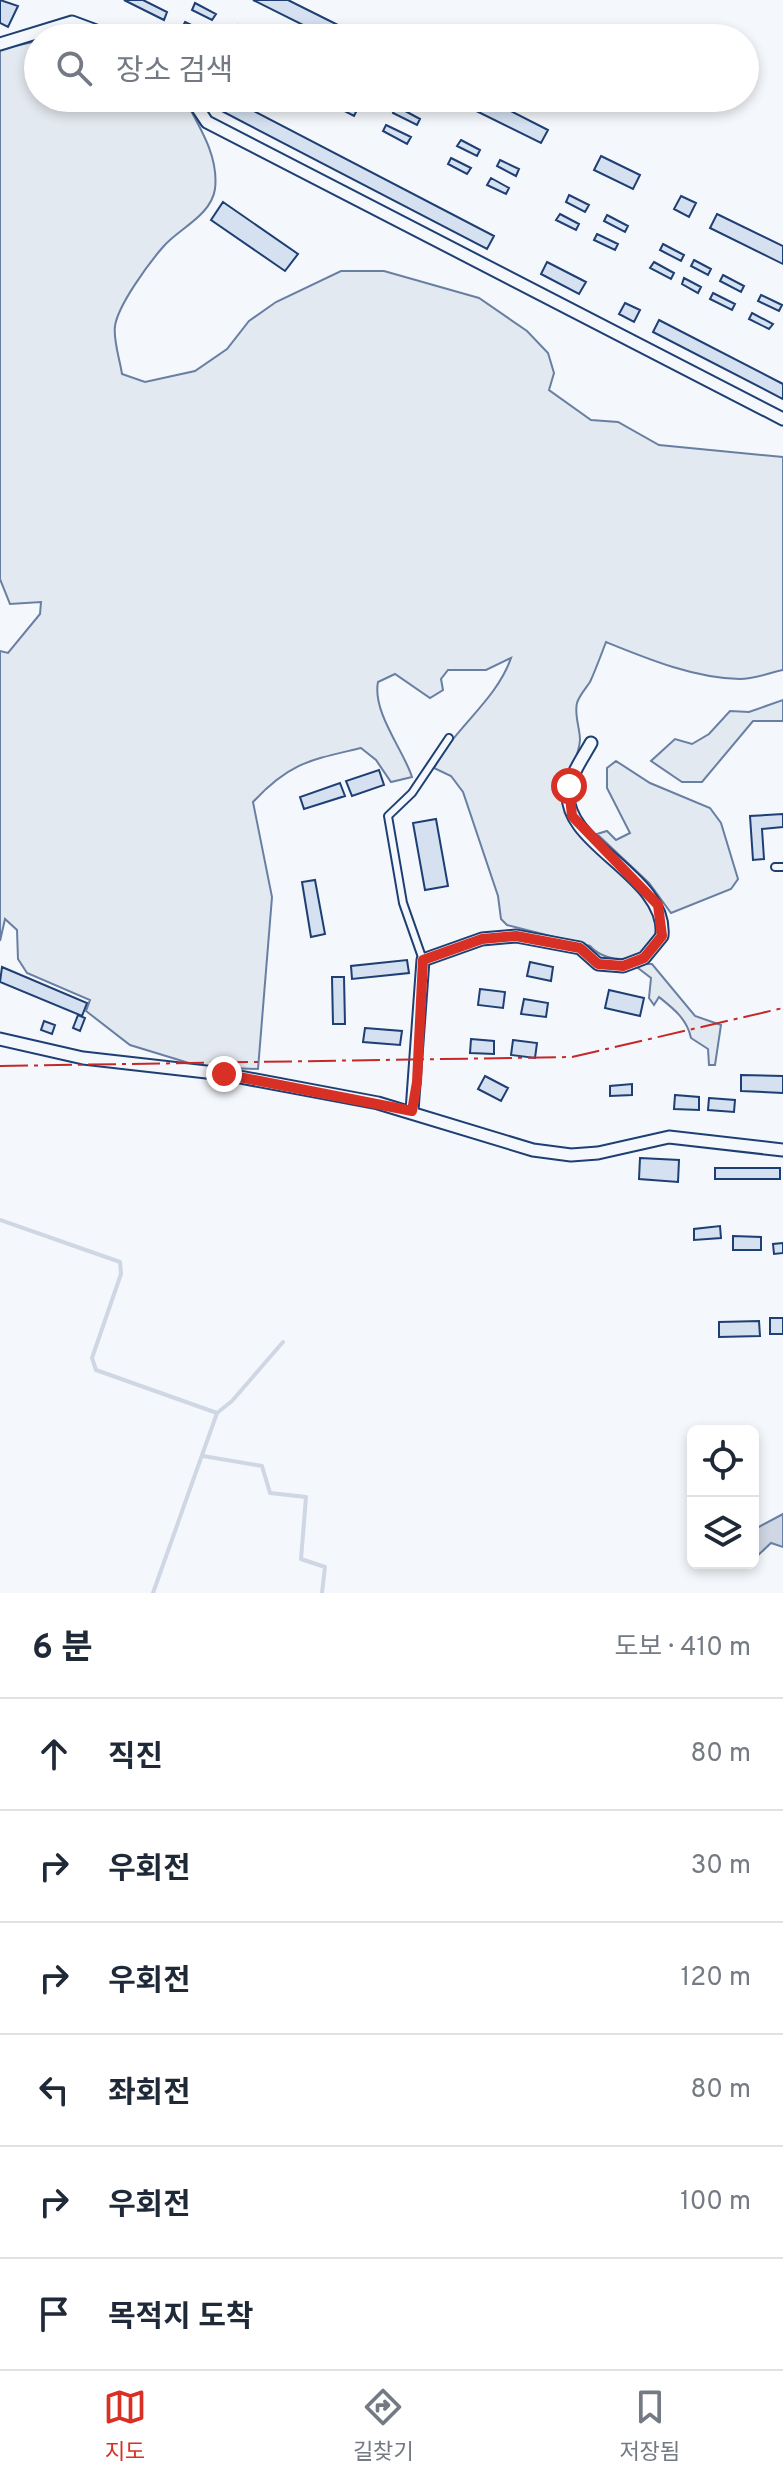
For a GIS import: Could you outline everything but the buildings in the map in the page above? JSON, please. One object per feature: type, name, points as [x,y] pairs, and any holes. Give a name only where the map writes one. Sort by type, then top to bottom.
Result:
[{"type":"street","points":[[0,44],[24,37]]},
{"type":"street","points":[[200,112],[207,122],[783,419]]},
{"type":"street","points":[[412,1111],[417,1082],[423,960],[482,939],[516,936],[580,948],[606,966],[623,966],[644,958],[655,948],[663,927],[658,905],[572,816],[569,786],[591,743]]},
{"type":"street","points":[[0,1039],[83,1058],[224,1074],[412,1111],[484,1138],[571,1155],[669,1137],[783,1150]]},
{"type":"lane","points":[[423,960],[403,903],[388,816],[412,793],[449,738]]},
{"type":"shaded area","points":[[24,44],[24,112],[191,112],[207,142],[214,165],[215,189],[212,199],[201,214],[169,240],[142,273],[117,317],[116,344],[122,374],[145,382],[195,371],[227,349],[249,321],[276,302],[341,271],[384,271],[479,298],[527,331],[548,353],[554,373],[549,390],[591,420],[618,422],[659,445],[783,457],[783,670],[745,679],[723,678],[655,661],[606,642],[590,682],[577,703],[580,740],[563,793],[567,816],[588,844],[646,898],[654,913],[656,929],[647,949],[629,958],[608,957],[590,946],[507,925],[501,919],[498,896],[463,792],[451,776],[434,768],[452,740],[495,688],[511,658],[486,670],[448,670],[441,679],[443,690],[430,698],[395,674],[378,682],[377,694],[384,718],[412,777],[391,782],[376,760],[361,748],[290,770],[253,802],[272,897],[258,1069],[202,1067],[130,1045],[86,1011],[90,1000],[27,973],[18,959],[17,930],[5,919],[0,941],[0,651],[8,653],[40,614],[41,602],[10,604],[0,579],[0,49]]},
{"type":"shaded area","points":[[783,700],[783,721],[753,721],[702,782],[682,782],[651,761],[675,739],[692,744],[709,734],[730,711],[749,712]]},
{"type":"shaded area","points":[[616,761],[650,783],[710,808],[721,823],[738,879],[731,889],[671,913],[649,883],[597,834],[607,831],[616,840],[630,833],[607,788],[607,768]]},
{"type":"shaded area","points":[[643,964],[652,964],[695,1016],[721,1025],[715,1065],[709,1065],[708,1049],[691,1038],[675,1010],[659,997],[654,1005],[649,998],[651,978],[638,968]]},
{"type":"shaded area","points":[[783,1514],[783,1547],[771,1543],[759,1554],[759,1527]]},
{"type":"waterway","points":[[0,1220],[120,1262],[121,1274],[92,1358],[96,1370],[217,1413],[153,1593]]},
{"type":"waterway","points":[[217,1413],[232,1401],[283,1342]]},
{"type":"waterway","points":[[203,1456],[262,1466],[270,1493],[306,1497],[301,1559],[325,1567],[322,1593]]},
{"type":"power","points":[[0,1066],[572,1057],[783,1008]]},
{"type":"route","points":[[224,1074],[412,1111],[417,1082],[423,960],[482,939],[516,936],[580,948],[598,964],[606,966],[623,966],[644,958],[662,936],[662,917],[658,905],[572,816],[569,786]]}]
